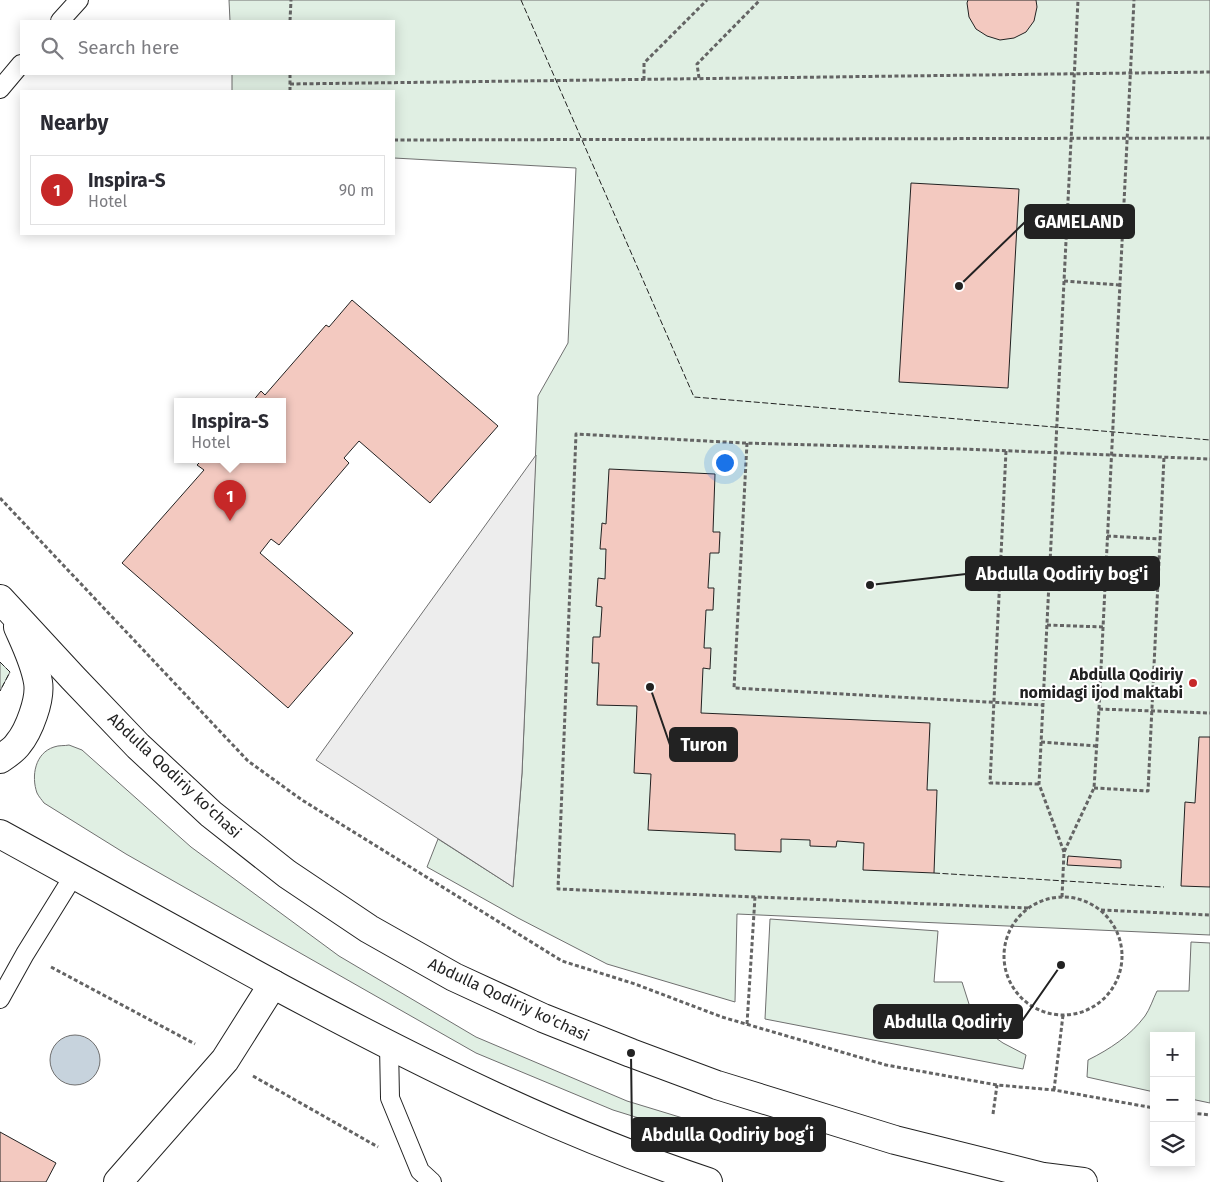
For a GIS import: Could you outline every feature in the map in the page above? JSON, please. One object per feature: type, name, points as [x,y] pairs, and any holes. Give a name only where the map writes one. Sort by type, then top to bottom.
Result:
[{"type":"main road","points":[[0,759],[18,745],[26,731],[37,700],[38,684],[31,659],[5,603]]},
{"type":"main road","name":"Abdulla Qodiriy ko'chasi","points":[[5,603],[138,746],[211,814],[287,874],[370,929],[454,977],[543,1018],[717,1085],[894,1140],[1043,1177],[1083,1182]]},
{"type":"main road","points":[[0,834],[423,1063],[532,1114],[604,1144],[708,1182]]},
{"type":"main road","points":[[118,1182],[225,1060],[274,984]]},
{"type":"lane","points":[[0,89],[20,65]]},
{"type":"lane","points":[[0,999],[74,875]]},
{"type":"lane","points":[[389,1045],[390,1098],[426,1176]]},
{"type":"path","points":[[290,20],[291,0]]},
{"type":"path","points":[[644,80],[644,62],[707,0]]},
{"type":"path","points":[[699,78],[698,64],[760,0]]},
{"type":"path","points":[[1064,852],[1039,784],[1078,0]]},
{"type":"path","points":[[1062,897],[1064,852],[1094,788],[1134,0]]},
{"type":"path","points":[[290,84],[1210,72]]},
{"type":"path","points":[[290,75],[290,90]]},
{"type":"path","points":[[395,140],[1210,138]]},
{"type":"path","points":[[1064,282],[1120,285]]},
{"type":"path","points":[[1028,908],[558,888],[576,434],[743,443],[1056,452],[1210,459]]},
{"type":"path","points":[[743,443],[747,443],[734,688],[1043,705]]},
{"type":"path","points":[[1006,451],[990,783],[1039,784]]},
{"type":"path","points":[[1094,788],[1148,791],[1164,457]]},
{"type":"path","points":[[0,498],[248,760],[302,800],[562,961],[635,984],[722,1017],[886,1065],[997,1084],[1054,1090],[1150,1107]]},
{"type":"path","points":[[1107,536],[1160,539]]},
{"type":"path","points":[[1047,625],[1103,628]]},
{"type":"path","points":[[1099,709],[1210,713]]},
{"type":"path","points":[[1041,742],[1096,746]]},
{"type":"path","points":[[747,1024],[755,896]]},
{"type":"path","points":[[1062,897],[1083,900],[1100,910],[1112,924],[1120,941],[1122,958],[1118,976],[1110,992],[1097,1004],[1081,1012],[1063,1015],[1045,1012],[1028,1004],[1015,991],[1006,974],[1004,956],[1006,938],[1015,921],[1028,908],[1044,900],[1062,897]]},
{"type":"path","points":[[1100,910],[1210,915]]},
{"type":"path","points":[[26,954],[225,1060],[426,1176]]},
{"type":"path","points":[[1054,1090],[1063,1015]]},
{"type":"path","points":[[993,1114],[997,1084]]},
{"type":"path","points":[[1195,1114],[1210,1116]]},
{"type":"green space","points":[[229,0],[1210,0],[1210,935],[737,914],[735,1002],[607,964],[518,918],[427,867],[438,839],[513,887],[522,773],[538,396],[568,343],[576,168],[395,158],[395,90],[232,90],[232,75],[395,75],[395,20],[230,20]]},
{"type":"green space","points":[[0,662],[10,672],[0,691]]},
{"type":"green space","points":[[69,745],[82,750],[191,847],[339,956],[476,1037],[627,1101],[791,1151],[729,1146],[613,1110],[476,1053],[126,854],[44,803],[37,793],[35,786],[36,766],[42,754],[48,750],[56,746]]},
{"type":"green space","points":[[770,919],[938,931],[934,982],[962,982],[969,1004],[983,1029],[1003,1043],[1026,1055],[1023,1069],[765,1019]]},
{"type":"green space","points":[[1191,942],[1210,943],[1210,1103],[1195,1100],[1195,1032],[1150,1032],[1150,1091],[1087,1077],[1088,1060],[1112,1047],[1133,1030],[1147,1013],[1157,991],[1189,991]]},
{"type":"shaded area","points":[[536,455],[522,773],[513,887],[316,760]]},
{"type":"shaded area","points":[[70,1035],[80,1035],[93,1042],[100,1055],[100,1065],[93,1078],[80,1085],[70,1085],[61,1081],[54,1074],[50,1065],[50,1055],[54,1046],[61,1039]]},
{"type":"building","points":[[968,0],[1036,0],[1037,7],[1034,21],[1026,32],[1014,38],[1000,40],[987,36],[976,29],[969,17]]},
{"type":"building","points":[[911,183],[1019,189],[1008,388],[899,382]]},
{"type":"building","points":[[352,300],[498,426],[430,503],[359,441],[344,458],[349,463],[279,545],[271,539],[260,553],[353,633],[288,708],[122,563],[204,470],[197,465],[199,463],[286,463],[286,398],[255,398],[261,391],[265,395],[326,325],[329,327]]},
{"type":"building","points":[[609,469],[715,474],[713,532],[720,532],[719,553],[710,553],[708,588],[714,588],[713,610],[706,610],[704,648],[711,648],[710,669],[703,668],[701,713],[930,723],[927,790],[937,790],[934,873],[863,870],[864,843],[837,841],[836,847],[810,846],[810,840],[781,839],[781,852],[735,850],[735,834],[648,830],[651,774],[634,773],[637,706],[597,705],[599,663],[592,663],[593,637],[600,637],[602,607],[596,606],[598,578],[605,579],[606,549],[600,549],[602,523],[606,524]]},
{"type":"building","points":[[1199,737],[1210,737],[1210,887],[1181,886],[1185,802],[1195,803]]},
{"type":"building","points":[[1068,856],[1121,860],[1121,868],[1067,865]]},
{"type":"building","points":[[0,1132],[56,1163],[46,1182],[0,1182]]},
{"type":"fence","points":[[521,0],[694,397],[1210,440]]},
{"type":"fence","points":[[0,662],[10,672],[0,691]]},
{"type":"fence","points":[[934,873],[1164,887]]},
{"type":"place","name":"GAMELAND","points":[[959,286]]},
{"type":"place","name":"Inspira-S","points":[[230,521]]},
{"type":"place","name":"Abdulla Qodiriy bog'i","points":[[870,585]]},
{"type":"place","name":"Abdulla Qodiriy nomidagi ijod maktabi","points":[[1193,683]]},
{"type":"place","name":"Turon","points":[[650,687]]},
{"type":"place","name":"Abdulla Qodiriy","points":[[1061,965]]},
{"type":"place","name":"Abdulla Qodiriy bogʻi","points":[[631,1053]]}]
